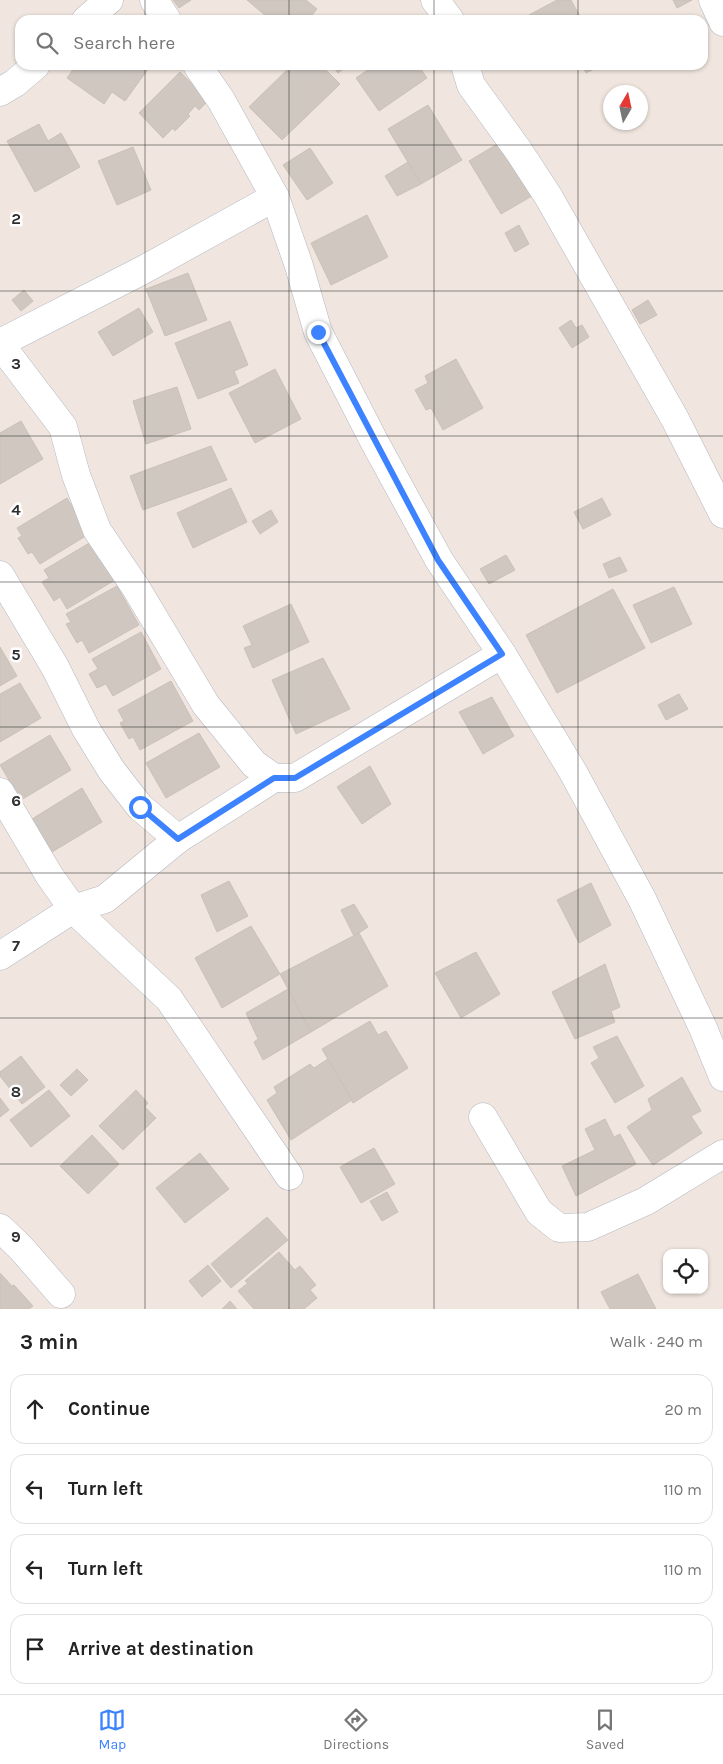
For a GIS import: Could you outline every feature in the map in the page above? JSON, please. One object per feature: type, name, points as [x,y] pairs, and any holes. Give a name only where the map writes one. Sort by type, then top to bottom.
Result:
[{"type":"street","points":[[92,15],[109,0]]},
{"type":"street","points":[[154,0],[164,15]]},
{"type":"street","points":[[435,0],[446,15]]},
{"type":"street","points":[[713,0],[723,22]]},
{"type":"street","points":[[0,92],[15,83],[30,70]]},
{"type":"street","points":[[200,70],[221,100],[275,197],[299,266],[318,332],[438,560],[502,654],[573,772],[642,899],[713,1023],[723,1077]]},
{"type":"street","points":[[466,70],[471,85],[518,150],[548,196],[675,419],[723,514]]},
{"type":"street","points":[[274,778],[254,764],[206,705],[136,588],[97,530],[76,475],[63,427],[0,343],[143,270],[275,197]]},
{"type":"street","points":[[0,575],[55,667],[86,729],[112,771],[140,807],[178,839]]},
{"type":"street","points":[[0,956],[73,909],[105,899],[178,839],[274,778],[295,778],[502,654]]},
{"type":"street","points":[[0,792],[49,875],[73,909],[169,999],[288,1176]]},
{"type":"street","points":[[483,1117],[539,1212],[559,1228],[588,1226],[646,1201],[723,1154]]},
{"type":"street","points":[[0,1228],[21,1248],[61,1294]]},
{"type":"building","points":[[173,0],[191,0],[179,8]]},
{"type":"building","points":[[247,0],[306,0],[317,9],[312,15],[265,15]]},
{"type":"building","points":[[557,0],[571,0],[579,15],[529,15]]},
{"type":"building","points":[[673,0],[692,0],[677,8]]},
{"type":"building","points":[[73,70],[147,70],[125,101],[112,92],[104,104],[67,78]]},
{"type":"building","points":[[287,70],[326,70],[340,84],[282,140],[249,107]]},
{"type":"building","points":[[368,70],[421,70],[427,78],[379,111],[356,78]]},
{"type":"building","points":[[180,72],[209,100],[199,110],[195,106],[188,114],[190,116],[175,131],[173,128],[163,138],[139,113]]},
{"type":"building","points":[[428,105],[462,160],[421,184],[388,129]]},
{"type":"building","points":[[39,124],[48,141],[61,133],[80,167],[35,192],[7,141]]},
{"type":"building","points":[[499,143],[532,196],[501,214],[469,161]]},
{"type":"building","points":[[133,147],[151,190],[117,205],[98,161]]},
{"type":"building","points":[[310,148],[333,183],[307,200],[283,165]]},
{"type":"building","points":[[408,162],[421,184],[397,196],[385,176]]},
{"type":"building","points":[[367,215],[388,257],[331,285],[311,243]]},
{"type":"building","points":[[519,225],[529,244],[515,252],[505,233]]},
{"type":"building","points":[[188,273],[207,320],[165,336],[146,289]]},
{"type":"building","points":[[24,290],[33,301],[21,311],[12,300]]},
{"type":"building","points":[[648,300],[657,315],[640,324],[632,310]]},
{"type":"building","points":[[139,308],[153,332],[113,356],[98,332]]},
{"type":"building","points":[[571,320],[576,328],[582,325],[589,337],[572,348],[559,328]]},
{"type":"building","points":[[230,321],[248,365],[234,371],[239,383],[198,399],[175,343]]},
{"type":"building","points":[[456,359],[483,408],[443,430],[431,408],[426,410],[415,390],[428,383],[425,376]]},
{"type":"building","points":[[275,369],[301,419],[255,443],[229,393]]},
{"type":"building","points":[[177,387],[191,429],[146,444],[133,401]]},
{"type":"building","points":[[21,421],[43,459],[0,484],[0,433]]},
{"type":"building","points":[[211,446],[227,480],[143,510],[130,476]]},
{"type":"building","points":[[231,488],[247,522],[193,548],[177,513]]},
{"type":"building","points":[[67,498],[89,534],[40,564],[32,552],[28,554],[18,538],[22,536],[17,528]]},
{"type":"building","points":[[602,498],[611,515],[583,529],[574,512]]},
{"type":"building","points":[[271,510],[278,522],[260,534],[252,521]]},
{"type":"building","points":[[91,542],[115,580],[67,609],[60,597],[54,601],[42,582],[49,578],[44,570]]},
{"type":"building","points":[[506,555],[515,570],[489,584],[480,569]]},
{"type":"building","points":[[620,557],[627,571],[609,578],[603,564]]},
{"type":"building","points":[[117,586],[139,625],[89,653],[82,640],[77,643],[66,624],[71,622],[66,614]]},
{"type":"building","points":[[674,587],[692,624],[651,643],[633,605]]},
{"type":"building","points":[[613,589],[645,648],[557,693],[526,635]]},
{"type":"building","points":[[291,604],[309,642],[253,668],[244,648],[252,645],[243,626]]},
{"type":"building","points":[[141,632],[161,669],[113,696],[106,684],[97,688],[89,674],[98,669],[92,659]]},
{"type":"building","points":[[0,647],[17,676],[0,686]]},
{"type":"building","points":[[323,658],[350,709],[296,734],[272,680]]},
{"type":"building","points":[[171,681],[193,721],[140,750],[133,737],[129,739],[120,723],[124,721],[118,710]]},
{"type":"building","points":[[20,683],[41,718],[0,742],[0,694]]},
{"type":"building","points":[[679,694],[688,709],[666,720],[658,705]]},
{"type":"building","points":[[492,697],[514,736],[483,754],[459,712]]},
{"type":"building","points":[[199,733],[220,767],[166,798],[146,763]]},
{"type":"building","points":[[50,735],[71,770],[21,800],[0,765]]},
{"type":"building","points":[[370,766],[391,804],[362,824],[337,787]]},
{"type":"building","points":[[82,788],[102,822],[52,852],[32,819]]},
{"type":"building","points":[[229,881],[248,916],[217,932],[201,895]]},
{"type":"building","points":[[591,883],[611,925],[579,943],[557,900]]},
{"type":"building","points":[[354,904],[368,927],[354,936],[341,910]]},
{"type":"building","points":[[251,926],[280,974],[222,1008],[195,958]]},
{"type":"building","points":[[359,933],[388,986],[311,1032],[280,974]]},
{"type":"building","points":[[476,952],[500,994],[461,1018],[435,973]]},
{"type":"building","points":[[605,964],[620,1007],[611,1011],[615,1022],[575,1039],[552,992]]},
{"type":"building","points":[[288,989],[311,1032],[263,1060],[254,1042],[258,1039],[246,1013]]},
{"type":"building","points":[[370,1021],[378,1035],[386,1031],[408,1068],[353,1103],[322,1049]]},
{"type":"building","points":[[617,1036],[644,1086],[615,1103],[591,1063],[599,1058],[593,1047]]},
{"type":"building","points":[[21,1056],[45,1087],[22,1104],[0,1076],[0,1072]]},
{"type":"building","points":[[328,1059],[352,1100],[291,1140],[267,1100],[277,1093],[274,1087],[310,1064],[314,1068]]},
{"type":"building","points":[[77,1069],[88,1080],[71,1096],[60,1085]]},
{"type":"building","points":[[682,1077],[701,1111],[691,1116],[702,1133],[653,1165],[627,1127],[652,1110],[648,1099]]},
{"type":"building","points":[[49,1090],[70,1116],[31,1147],[10,1120]]},
{"type":"building","points":[[136,1090],[148,1103],[145,1107],[156,1118],[123,1150],[99,1126]]},
{"type":"building","points":[[0,1098],[9,1110],[0,1117]]},
{"type":"building","points":[[605,1119],[614,1137],[620,1134],[636,1164],[576,1196],[562,1166],[595,1150],[585,1129]]},
{"type":"building","points":[[92,1135],[119,1164],[88,1194],[60,1166]]},
{"type":"building","points":[[374,1148],[395,1184],[361,1203],[340,1167]]},
{"type":"building","points":[[200,1153],[229,1189],[185,1223],[156,1188]]},
{"type":"building","points":[[387,1192],[398,1212],[382,1221],[370,1201]]},
{"type":"building","points":[[267,1217],[288,1240],[231,1288],[211,1264]]},
{"type":"building","points":[[279,1252],[295,1270],[300,1266],[316,1285],[310,1290],[317,1298],[304,1309],[254,1309],[238,1291],[248,1283],[245,1281]]},
{"type":"building","points":[[208,1265],[221,1281],[202,1297],[189,1281]]},
{"type":"building","points":[[0,1273],[33,1306],[29,1309],[0,1309]]},
{"type":"building","points":[[638,1274],[656,1309],[610,1309],[601,1292]]},
{"type":"building","points":[[230,1301],[237,1309],[222,1309]]},
{"type":"route","points":[[140,807],[178,839],[274,778],[295,778],[502,654],[438,560],[318,332]]}]
